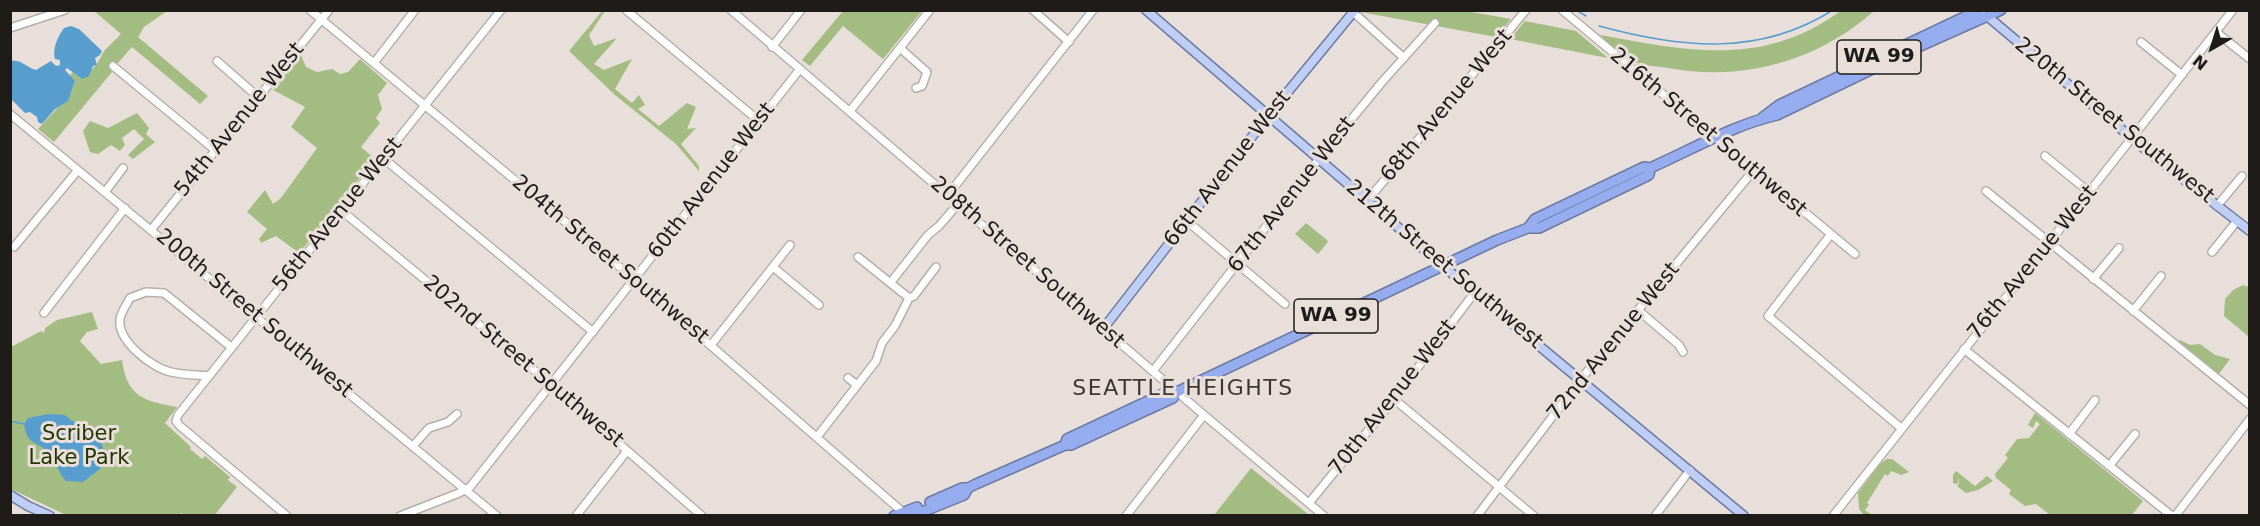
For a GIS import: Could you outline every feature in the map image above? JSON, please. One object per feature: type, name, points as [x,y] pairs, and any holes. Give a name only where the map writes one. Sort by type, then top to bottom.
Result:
[{"type":"highway","name":"WA 99","points":[[1528,228],[1535,219],[1644,167],[1650,168],[1761,119],[1777,116],[1982,13],[2001,10]]},
{"type":"highway","name":"WA 99","points":[[1084,435],[1100,422],[1167,392],[1177,392],[1528,228],[1539,228],[1649,175],[1650,168]]},
{"type":"highway","name":"WA 99","points":[[904,515],[1065,445],[1067,440],[1173,398],[1177,392]]},
{"type":"main road","name":"212th Street Southwest","points":[[1146,10],[1443,266],[1744,516]]},
{"type":"main road","name":"66th Avenue West","points":[[1103,329],[1268,117],[1354,11]]},
{"type":"main road","name":"220th Street Southwest","points":[[1982,13],[2132,138],[2250,231]]},
{"type":"main road","points":[[1579,208],[1593,196],[1592,192]]},
{"type":"main road","points":[[10,495],[50,516]]},
{"type":"street","points":[[10,28],[65,10]]},
{"type":"street","name":"204th Street Southwest","points":[[309,10],[634,279],[904,515]]},
{"type":"street","name":"54th Avenue West","points":[[151,230],[329,10]]},
{"type":"street","points":[[374,63],[415,10]]},
{"type":"street","name":"56th Avenue West","points":[[287,516],[176,421],[178,415],[501,10]]},
{"type":"street","points":[[626,10],[759,121]]},
{"type":"street","name":"208th Street Southwest","points":[[731,10],[1324,516]]},
{"type":"street","points":[[772,46],[801,10]]},
{"type":"street","points":[[850,111],[930,10]]},
{"type":"street","points":[[1033,10],[1069,42]]},
{"type":"street","points":[[948,195],[1093,10]]},
{"type":"street","name":"68th Avenue West","points":[[1367,201],[1526,10]]},
{"type":"street","name":"216th Street Southwest","points":[[1562,10],[1753,171],[1856,254]]},
{"type":"street","name":"76th Avenue West","points":[[1833,516],[2233,10]]},
{"type":"street","points":[[1354,11],[1404,58]]},
{"type":"street","name":"67th Avenue West","points":[[1152,371],[1318,160],[1382,82],[1435,23]]},
{"type":"street","points":[[2216,32],[2250,59]]},
{"type":"street","points":[[2141,42],[2182,75]]},
{"type":"street","points":[[900,48],[927,72],[922,86],[916,88]]},
{"type":"street","points":[[217,61],[258,98]]},
{"type":"street","points":[[113,66],[215,150]]},
{"type":"street","name":"60th Avenue West","points":[[466,489],[552,385],[800,69]]},
{"type":"street","name":"200th Street Southwest","points":[[10,114],[497,516]]},
{"type":"street","points":[[2045,156],[2089,192]]},
{"type":"street","points":[[383,158],[593,332]]},
{"type":"street","points":[[105,192],[123,168]]},
{"type":"street","points":[[14,247],[78,170]]},
{"type":"street","name":"72nd Avenue West","points":[[1478,516],[1581,379],[1753,171]]},
{"type":"street","points":[[2217,206],[2242,176]]},
{"type":"street","points":[[1986,191],[2250,405]]},
{"type":"street","points":[[891,282],[928,235],[958,204]]},
{"type":"street","points":[[44,313],[125,208]]},
{"type":"street","name":"202nd Street Southwest","points":[[342,210],[552,385],[702,516]]},
{"type":"street","points":[[1187,221],[1285,304]]},
{"type":"street","points":[[2212,252],[2237,221]]},
{"type":"street","points":[[1831,234],[1768,316],[1901,428]]},
{"type":"street","points":[[711,345],[790,245]]},
{"type":"street","points":[[2093,279],[2119,248]]},
{"type":"street","points":[[858,257],[909,298]]},
{"type":"street","points":[[773,267],[819,305]]},
{"type":"street","points":[[817,437],[876,362],[882,342],[895,326],[909,298],[914,296],[936,267]]},
{"type":"street","points":[[2133,312],[2162,276]]},
{"type":"street","points":[[209,376],[170,372],[153,364],[131,347],[120,329],[120,317],[130,298],[146,292],[164,293],[231,347]]},
{"type":"street","name":"70th Avenue West","points":[[1310,503],[1394,399],[1475,292]]},
{"type":"street","points":[[1639,311],[1679,345],[1683,352]]},
{"type":"street","points":[[1964,349],[2173,516],[2250,419]]},
{"type":"street","points":[[848,378],[858,385]]},
{"type":"street","points":[[1394,399],[1534,516]]},
{"type":"street","points":[[2069,434],[2095,400]]},
{"type":"street","points":[[414,446],[425,431],[448,422],[457,414]]},
{"type":"street","points":[[1126,516],[1204,415]]},
{"type":"street","points":[[2109,466],[2135,434]]},
{"type":"street","points":[[576,516],[627,451]]},
{"type":"street","points":[[1655,516],[1690,470]]},
{"type":"street","points":[[450,476],[454,489],[451,496]]},
{"type":"street","points":[[400,516],[466,489]]},
{"type":"green space","points":[[603,10],[605,11],[589,35],[594,46],[617,38],[594,64],[604,70],[632,59],[615,89],[632,103],[639,95],[645,105],[638,109],[659,126],[687,103],[696,107],[687,129],[696,128],[681,144],[699,166],[699,171],[676,144],[615,95],[569,51]]},
{"type":"green space","points":[[1842,10],[1874,11],[1829,43],[1804,55],[1778,64],[1724,72],[1696,72],[1640,64],[1623,56],[1600,35],[1694,49],[1754,48],[1783,41],[1813,28]]},
{"type":"green space","points":[[94,11],[167,11],[144,27],[138,37],[208,96],[200,104],[132,47],[118,63],[108,67],[112,72],[54,142],[38,129],[71,93],[75,81],[69,76],[73,72],[82,79],[121,34]]},
{"type":"green space","points":[[843,11],[922,11],[883,59],[843,26],[810,66],[802,60]]},
{"type":"green space","points":[[1355,11],[1466,11],[1511,19],[1496,37]]},
{"type":"green space","points":[[1525,21],[1576,31],[1608,58],[1510,39]]},
{"type":"green space","points":[[301,55],[306,67],[317,72],[332,69],[340,74],[348,72],[360,59],[387,83],[378,95],[382,109],[376,118],[380,123],[361,147],[375,159],[325,221],[319,222],[320,228],[299,253],[276,236],[261,243],[259,239],[267,229],[247,212],[265,190],[273,204],[281,198],[317,148],[291,127],[305,107],[273,90]]},
{"type":"green space","points":[[137,113],[149,128],[146,134],[155,142],[133,159],[128,155],[144,139],[134,129],[122,138],[125,145],[120,151],[111,145],[98,154],[90,152],[83,131],[90,121],[108,128]]},
{"type":"green space","points":[[1306,223],[1328,242],[1318,254],[1295,234]]},
{"type":"green space","points":[[2243,285],[2249,287],[2249,337],[2224,316],[2225,299],[2233,290]]},
{"type":"green space","name":"Scriber Lake Park","points":[[92,312],[98,329],[87,332],[80,341],[101,364],[122,360],[128,382],[139,395],[155,402],[177,407],[165,423],[202,459],[205,456],[230,477],[228,480],[237,487],[214,516],[181,513],[179,516],[66,515],[11,489],[10,344],[13,346],[41,331],[44,333],[45,328],[57,320]]},
{"type":"green space","points":[[2180,340],[2190,345],[2200,344],[2215,355],[2230,359],[2218,375],[2177,344]]},
{"type":"green space","points":[[2035,413],[2143,501],[2132,515],[2050,515],[2036,504],[2025,506],[2009,494],[2011,490],[1996,478],[1995,474],[2008,458],[2005,455],[2017,439],[2029,438],[2040,424],[2036,421],[2033,428],[2028,425]]},
{"type":"green space","points":[[1892,459],[1909,472],[1901,475],[1891,471],[1888,476],[1885,474],[1867,503],[1869,505],[1865,510],[1872,515],[1864,515],[1859,509],[1858,493],[1881,463]]},
{"type":"green space","points":[[1251,468],[1309,515],[1214,515]]},
{"type":"green space","points":[[1956,471],[1975,486],[1987,476],[1993,481],[1978,490],[1966,493],[1957,486],[1959,483],[1959,476],[1958,483],[1953,483],[1953,475]]},
{"type":"water","points":[[71,26],[79,29],[102,51],[95,58],[97,65],[93,66],[89,76],[82,79],[67,68],[65,70],[75,81],[68,101],[55,109],[42,124],[38,122],[37,117],[30,112],[25,113],[11,99],[11,61],[21,62],[36,70],[51,61],[56,66],[60,65],[60,60],[55,59],[55,47],[64,28]]},
{"type":"water","points":[[48,414],[65,415],[72,421],[85,423],[93,428],[100,438],[104,460],[100,469],[83,482],[66,481],[48,452],[27,436],[24,424],[28,418]]},
{"type":"waterway","points":[[1576,10],[1586,16]]},
{"type":"waterway","points":[[1599,26],[1659,39],[1719,44],[1748,42],[1777,35],[1805,25],[1833,10]]},
{"type":"waterway","points":[[10,421],[24,424]]},
{"type":"district","name":"SEATTLE HEIGHTS","points":[[1183,389]]}]
